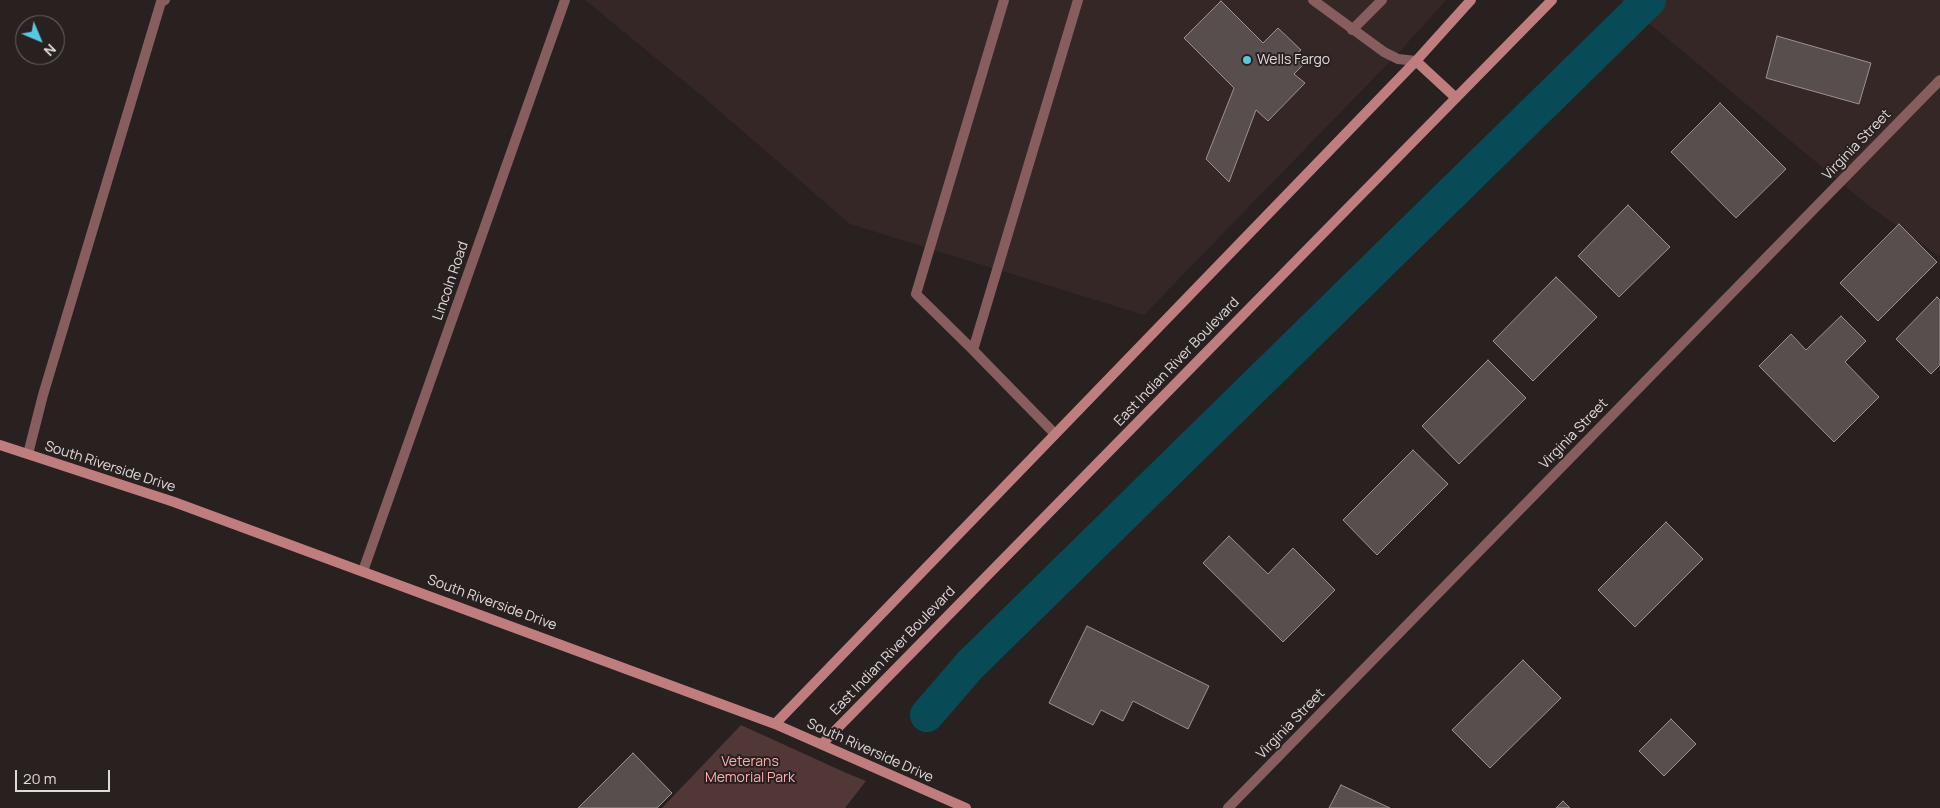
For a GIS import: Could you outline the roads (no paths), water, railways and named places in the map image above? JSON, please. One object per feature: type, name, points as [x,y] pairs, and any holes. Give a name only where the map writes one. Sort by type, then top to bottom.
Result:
[{"type":"street","points":[[28,454],[46,386],[161,2],[165,0]]},
{"type":"street","name":"Lincoln Road","points":[[363,571],[565,0]]},
{"type":"street","points":[[1004,0],[916,294],[1055,434]]},
{"type":"street","points":[[973,350],[1078,0]]},
{"type":"street","points":[[1313,0],[1384,52],[1398,59],[1416,61],[1456,98]]},
{"type":"street","points":[[1352,30],[1382,0]]},
{"type":"street","points":[[775,724],[1416,61],[1471,0]]},
{"type":"street","name":"East Indian River Boulevard","points":[[822,744],[1552,0]]},
{"type":"street","name":"Virginia Street","points":[[1228,808],[1940,80]]},
{"type":"street","name":"South Riverside Drive","points":[[0,445],[174,502],[775,724],[966,808]]},
{"type":"waterway","points":[[927,715],[970,665],[1649,0]]},
{"type":"place","name":"Wells Fargo","points":[[1247,60]]},
{"type":"park label","name":"Veterans Memorial Park","points":[[750,770]]}]
